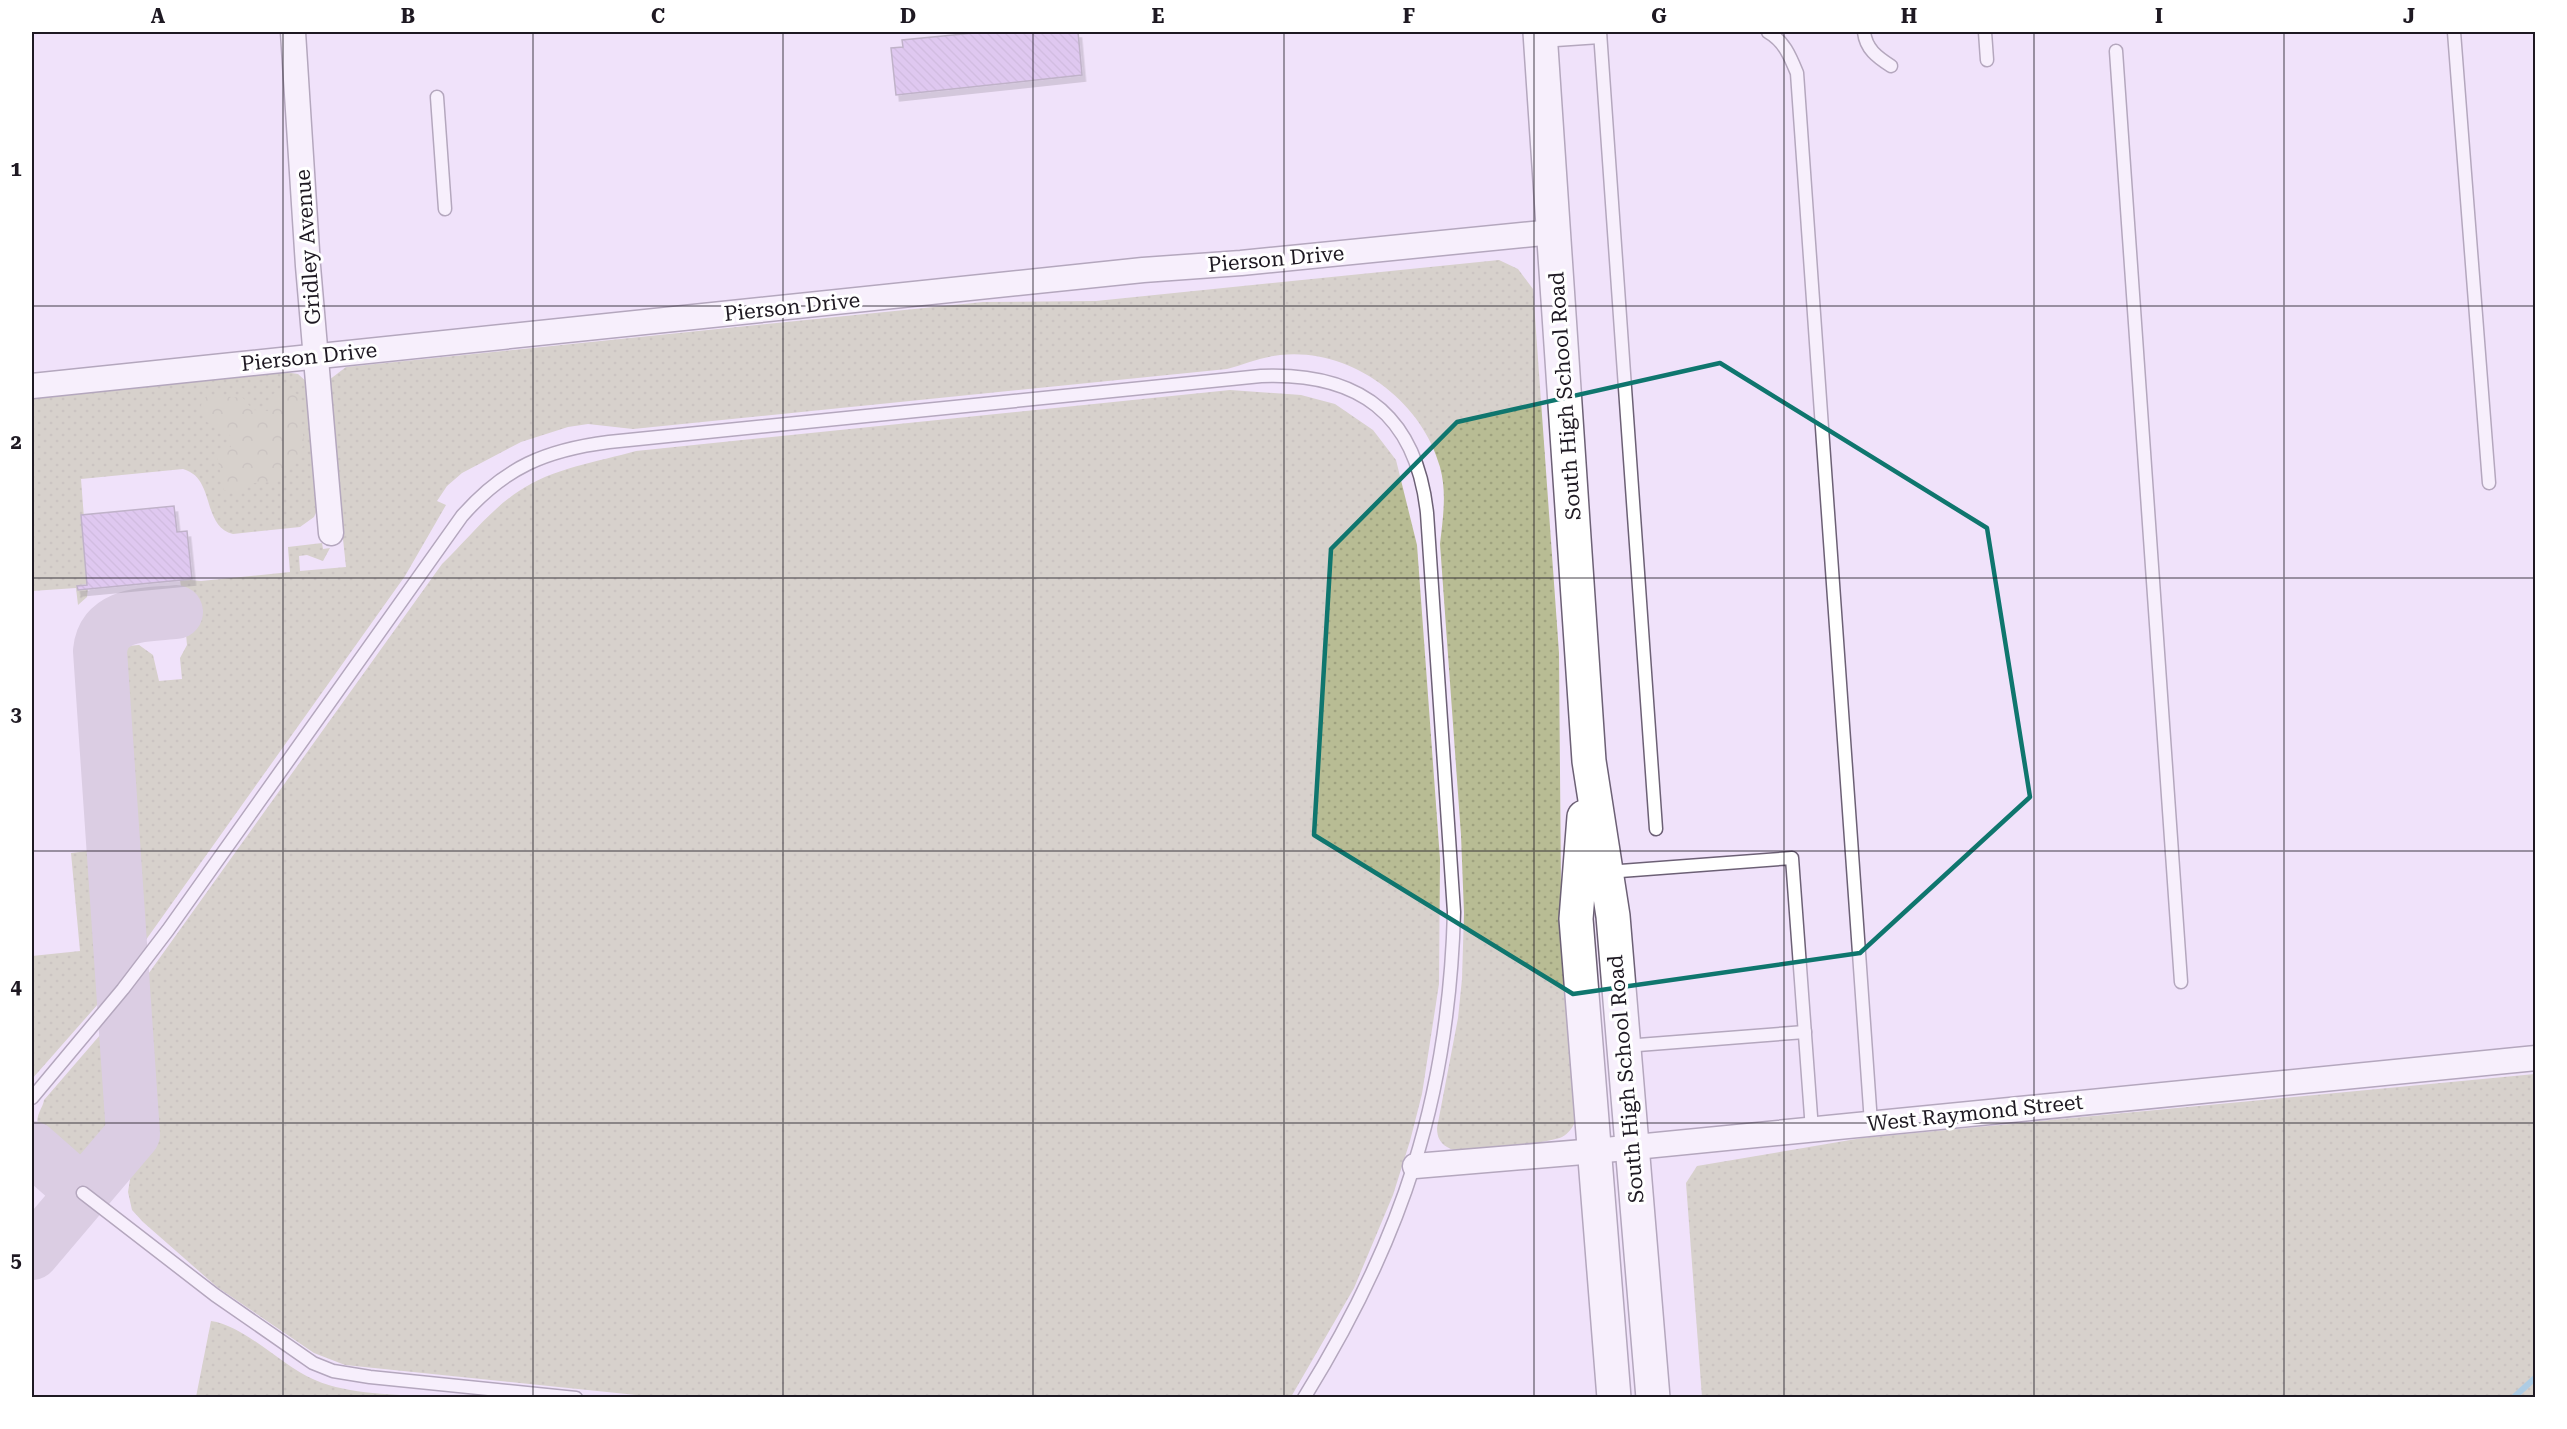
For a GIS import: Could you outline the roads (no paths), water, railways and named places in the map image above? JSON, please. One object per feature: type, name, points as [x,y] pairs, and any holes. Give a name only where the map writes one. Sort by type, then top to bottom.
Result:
[{"type":"street","name":"Gridley Avenue","points":[[293,32],[316,357],[332,533]]},
{"type":"street","name":"South High School Road","points":[[1540,36],[1589,762],[1612,916],[1653,1398]]},
{"type":"street","name":"Pierson Drive","points":[[32,386],[1143,270],[1241,263],[1553,232]]},
{"type":"street","name":"South High School Road","points":[[1589,762],[1576,919],[1614,1398]]},
{"type":"street","name":"West Raymond Street","points":[[1415,1166],[1631,1148],[2535,1058]]},
{"type":"lane","points":[[1768,32],[1777,37],[1789,53],[1797,73],[1871,1123]]},
{"type":"lane","points":[[1864,32],[1865,41],[1874,55],[1891,66]]},
{"type":"lane","points":[[1985,32],[1987,60]]},
{"type":"lane","points":[[2454,32],[2489,483]]},
{"type":"lane","points":[[1540,36],[1600,34],[1656,829]]},
{"type":"lane","points":[[2116,51],[2181,982]]},
{"type":"lane","points":[[437,97],[444,209]]},
{"type":"lane","points":[[32,1098],[123,989],[168,930],[462,516],[494,484],[525,464],[565,449],[609,442],[1249,377],[1299,375],[1336,383],[1361,395],[1384,413],[1409,445],[1425,494],[1454,912],[1447,1016],[1428,1116],[1415,1166],[1375,1271],[1336,1345],[1304,1398]]},
{"type":"lane","points":[[1606,872],[1792,858],[1812,1130]]},
{"type":"lane","points":[[1624,1046],[1805,1032]]},
{"type":"lane","points":[[83,1193],[215,1295],[313,1363],[333,1371],[370,1377],[576,1398]]},
{"type":"waterway","points":[[2513,1398],[2536,1377]]}]
